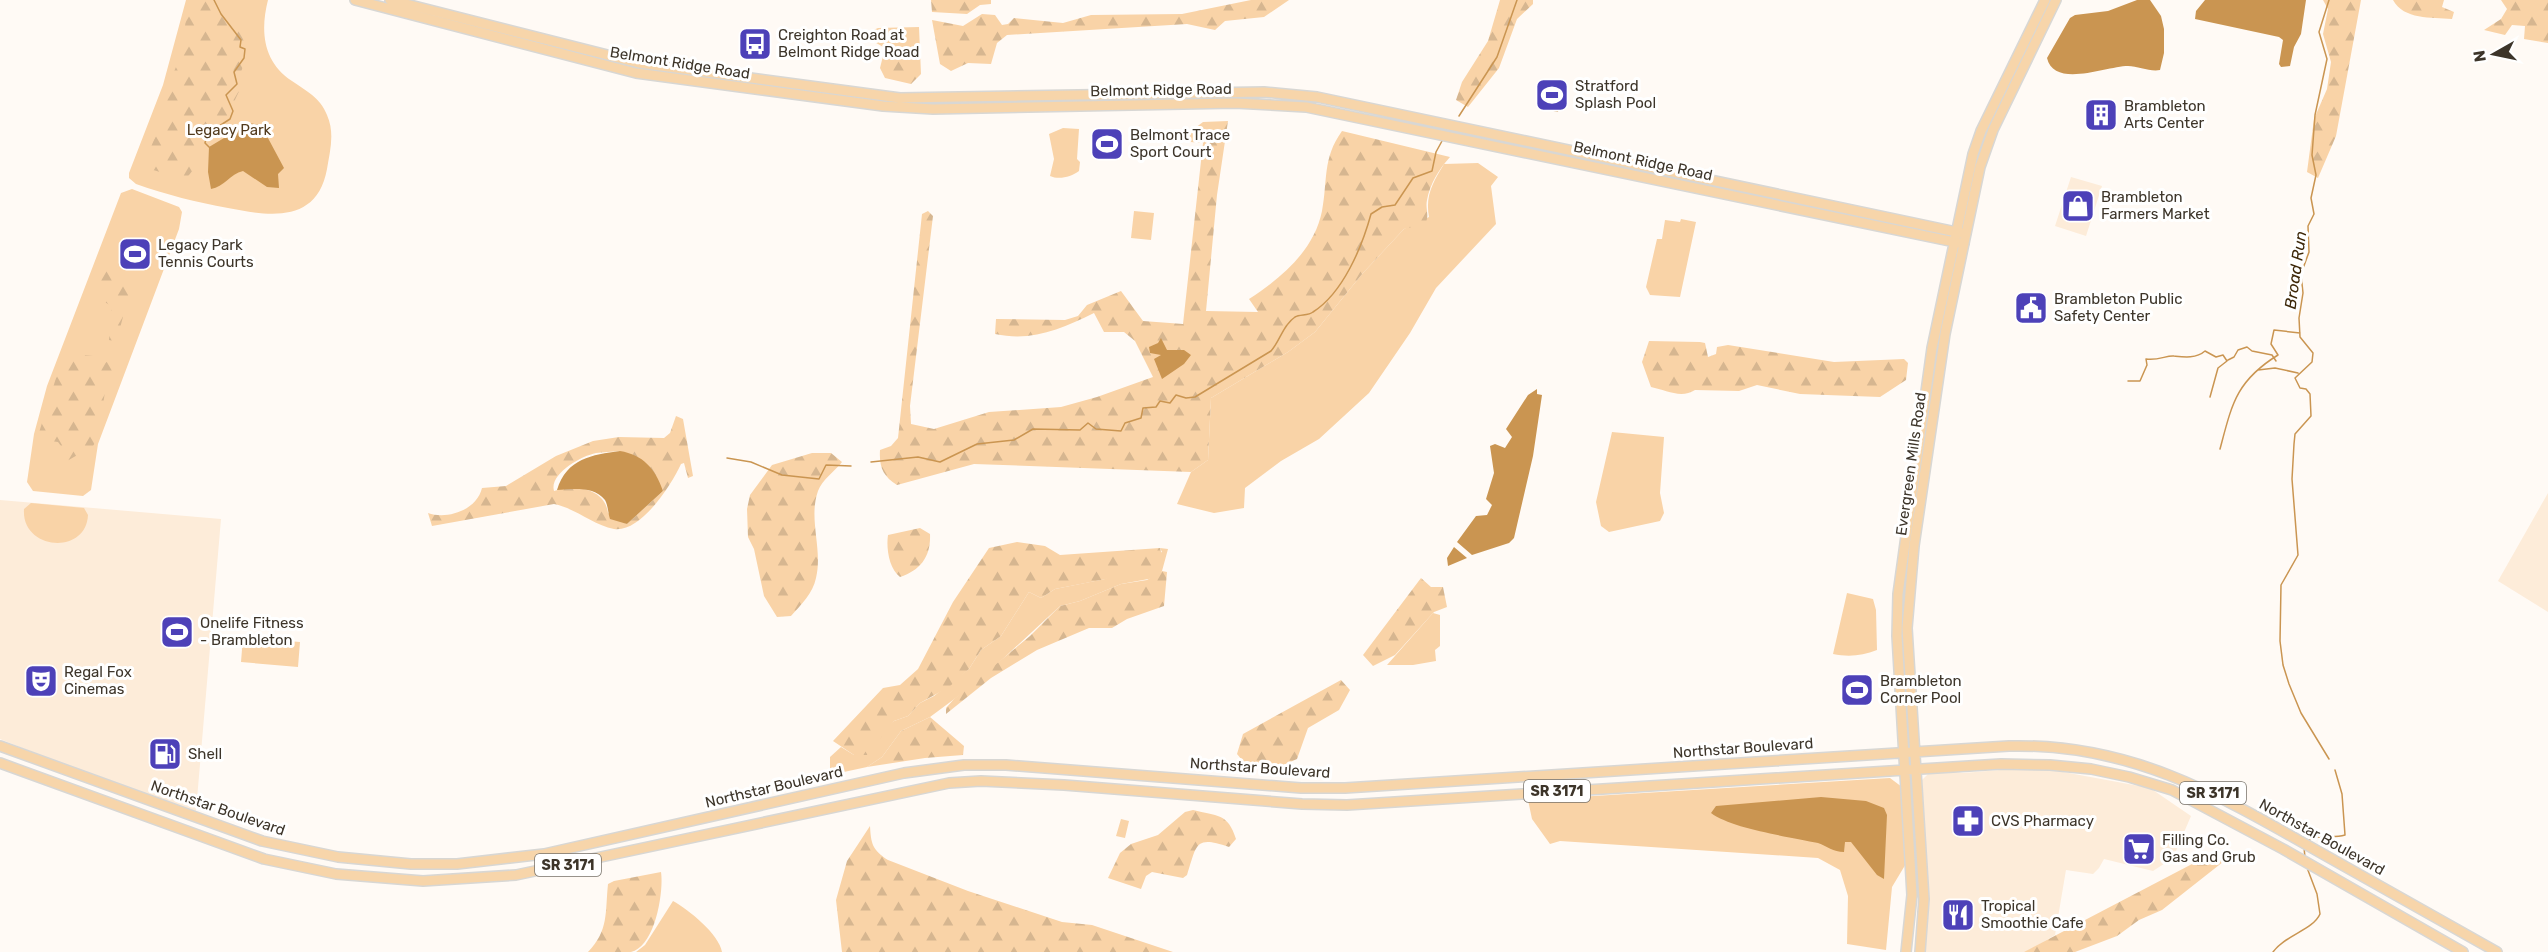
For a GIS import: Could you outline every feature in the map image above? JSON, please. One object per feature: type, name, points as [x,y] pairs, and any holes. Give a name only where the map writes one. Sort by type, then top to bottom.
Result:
[{"type":"main road","name":"Belmont Ridge Road","points":[[355,0],[636,73],[884,106],[933,109],[1235,103],[1306,107],[1960,238]]},
{"type":"main road","name":"Belmont Ridge Road","points":[[390,0],[639,63],[889,96],[950,98],[1264,92],[1317,98],[1960,238]]},
{"type":"main road","name":"Evergreen Mills Road","points":[[1920,952],[1924,906],[1907,628],[1908,595],[1970,164],[1981,131],[2045,0]]},
{"type":"main road","name":"Evergreen Mills Road","points":[[1906,952],[1912,895],[1897,636],[1898,594],[1932,348],[1960,238],[1993,130],[2056,0]]},
{"type":"main road","name":"Northstar Boulevard","points":[[0,746],[227,830],[284,847],[370,861],[457,864],[544,854],[904,773],[964,765],[1006,765],[1301,788],[1345,789],[2025,746],[2087,750],[2147,765],[2182,778],[2288,834],[2497,952]]},
{"type":"main road","name":"Northstar Boulevard","points":[[0,763],[189,834],[272,861],[336,874],[423,881],[516,875],[910,789],[949,783],[1018,783],[1302,804],[1347,805],[1905,770],[2030,764],[2073,767],[2119,774],[2187,797],[2463,952]]},
{"type":"main road","points":[[1912,895],[1917,904],[1912,952]]},
{"type":"shaded area","points":[[2137,0],[2150,0],[2161,16],[2164,29],[2164,53],[2160,70],[2128,66],[2070,74],[2052,67],[2047,58],[2070,18],[2075,15],[2108,11]]},
{"type":"shaded area","points":[[2205,0],[2306,0],[2301,34],[2294,47],[2290,66],[2281,67],[2279,64],[2283,40],[2279,37],[2195,19],[2196,11]]},
{"type":"shaded area","name":"Stratford Splash Pool","points":[[1548,87],[1560,89],[1557,105],[1552,105],[1559,107],[1558,112],[1539,108],[1540,103],[1548,105],[1544,102]]},
{"type":"shaded area","points":[[249,123],[261,125],[284,168],[278,174],[279,188],[267,187],[243,171],[211,189],[208,172],[209,147]]},
{"type":"shaded area","name":"Brambleton Farmers Market","points":[[2071,177],[2102,186],[2086,236],[2055,226]]},
{"type":"shaded area","points":[[1161,338],[1167,350],[1184,350],[1191,355],[1184,364],[1162,379],[1154,359],[1161,355],[1150,353],[1149,347],[1158,343]]},
{"type":"shaded area","points":[[1537,389],[1537,394],[1542,395],[1533,456],[1514,538],[1509,543],[1472,555],[1457,542],[1476,516],[1487,515],[1492,505],[1486,499],[1494,473],[1490,446],[1495,444],[1505,448],[1512,437],[1506,429],[1528,395]]},
{"type":"shaded area","points":[[620,451],[642,459],[652,469],[663,491],[627,524],[610,519],[605,500],[595,492],[583,489],[557,490],[567,471],[582,460]]},
{"type":"shaded area","points":[[2548,493],[2548,612],[2498,581]]},
{"type":"shaded area","points":[[0,500],[221,519],[196,811],[110,783],[0,739]]},
{"type":"shaded area","points":[[1454,547],[1467,558],[1448,566],[1447,558]]},
{"type":"shaded area","name":"Brambleton Corner Pool","points":[[1857,677],[1866,682],[1868,700],[1848,701],[1845,685],[1858,685],[1850,683],[1850,679]]},
{"type":"shaded area","points":[[2025,768],[2047,769],[2150,788],[2191,816],[2173,858],[2153,871],[2104,859],[2093,874],[2066,870],[2055,935],[2026,952],[1923,952],[1925,831],[1922,780],[1931,771],[1963,773]]},
{"type":"shaded area","points":[[1821,797],[1866,801],[1884,808],[1887,815],[1884,879],[1877,875],[1851,842],[1845,842],[1844,852],[1837,851],[1818,843],[1733,824],[1711,813],[1716,806]]},
{"type":"green space","name":"Legacy Park","points":[[186,0],[268,0],[264,34],[270,55],[282,73],[321,104],[331,128],[329,156],[322,187],[302,208],[275,214],[244,211],[170,195],[136,184],[129,178],[163,85]]},
{"type":"green space","points":[[205,0],[229,0],[229,15],[241,28],[247,55],[241,72],[243,83],[233,104],[233,116],[211,135],[197,165],[185,180],[145,169],[144,164],[160,125],[168,85],[180,58],[187,13]]},
{"type":"green space","points":[[931,0],[991,0],[991,4],[980,5],[967,14],[932,12]]},
{"type":"green space","points":[[1251,0],[1289,0],[1264,17],[1225,21],[1215,30],[1187,24],[1007,35],[997,43],[991,64],[968,63],[951,71],[940,64],[932,20],[963,26],[982,14],[995,15],[1002,25],[1008,24],[1014,18],[1063,23],[1091,15],[1182,14]]},
{"type":"green space","points":[[1500,0],[1533,0],[1533,4],[1517,19],[1499,68],[1468,107],[1456,100],[1462,82],[1488,41]]},
{"type":"green space","points":[[2323,0],[2361,0],[2336,136],[2318,178],[2307,172],[2314,119],[2327,89],[2331,62],[2323,34],[2328,9]]},
{"type":"green space","points":[[2393,0],[2444,0],[2442,7],[2454,12],[2452,19],[2419,16],[2404,11]]},
{"type":"green space","points":[[2501,0],[2548,0],[2548,43],[2524,39],[2525,26],[2512,25],[2505,35],[2484,30],[2501,19],[2507,9]]},
{"type":"green space","points":[[919,27],[921,74],[911,84],[885,78],[880,68],[885,48],[862,35],[878,28]]},
{"type":"green space","points":[[1228,121],[1217,195],[1206,311],[1258,312],[1249,299],[1284,272],[1312,239],[1322,211],[1328,160],[1342,131],[1450,157],[1430,188],[1425,224],[1404,229],[1363,273],[1315,332],[1288,352],[1211,398],[1208,460],[1191,472],[974,464],[897,485],[888,478],[881,466],[880,450],[891,446],[898,438],[922,214],[928,211],[933,216],[910,406],[911,424],[934,429],[989,412],[1061,407],[1097,397],[1153,377],[1135,341],[1124,332],[1104,332],[1094,313],[1058,329],[1021,336],[995,334],[996,319],[1065,320],[1078,316],[1087,305],[1121,291],[1143,321],[1183,324],[1203,143],[1178,141],[1203,122]]},
{"type":"green space","points":[[1063,128],[1079,129],[1077,159],[1080,162],[1079,171],[1057,178],[1050,176],[1054,159],[1049,134]]},
{"type":"green space","name":"Belmont Trace Sport Court","points":[[1096,136],[1119,139],[1117,151],[1095,149]]},
{"type":"green space","points":[[1478,163],[1498,177],[1491,186],[1496,224],[1436,288],[1410,333],[1369,393],[1319,439],[1281,461],[1245,488],[1244,508],[1214,513],[1177,504],[1191,472],[1208,460],[1211,398],[1288,352],[1315,332],[1363,273],[1404,229],[1429,217],[1428,202],[1431,189],[1444,164]]},
{"type":"green space","points":[[132,189],[179,207],[182,212],[179,229],[98,444],[91,490],[83,496],[33,491],[27,482],[34,434],[47,386],[121,193]]},
{"type":"green space","points":[[1134,211],[1154,213],[1151,240],[1131,238]]},
{"type":"green space","points":[[1681,219],[1696,222],[1680,297],[1650,295],[1646,287],[1657,239],[1662,239],[1665,220],[1680,222]]},
{"type":"green space","points":[[105,259],[111,260],[115,267],[128,267],[135,272],[116,343],[109,340],[110,330],[106,322],[113,307],[103,301],[101,283],[97,279],[97,269]]},
{"type":"green space","points":[[1649,341],[1705,343],[1708,357],[1716,354],[1717,347],[1728,345],[1834,362],[1904,359],[1908,363],[1906,380],[1880,397],[1800,394],[1757,385],[1739,391],[1695,390],[1684,394],[1673,393],[1651,387],[1642,362]]},
{"type":"green space","points":[[70,353],[93,356],[100,366],[110,360],[114,363],[115,372],[106,385],[98,438],[93,446],[67,461],[56,460],[61,446],[58,442],[51,441],[42,447],[37,439],[56,378],[66,355]]},
{"type":"green space","points":[[676,416],[683,419],[693,476],[688,478],[684,463],[681,464],[671,483],[654,505],[635,523],[624,528],[606,527],[554,504],[432,526],[428,513],[444,515],[460,511],[474,502],[482,488],[506,486],[556,456],[593,441],[619,437],[664,438],[670,433]],"holes":[[[620,451],[663,491],[627,524],[608,513],[606,505],[595,493],[580,488],[554,491],[554,485],[561,472],[582,458],[596,453]]]},
{"type":"green space","points":[[1612,432],[1664,437],[1660,493],[1664,513],[1660,521],[1609,532],[1601,526],[1596,502]]},
{"type":"green space","points":[[812,453],[831,453],[842,462],[822,483],[815,502],[818,567],[812,589],[791,616],[777,617],[764,596],[754,549],[748,537],[747,509],[750,495],[772,465]]},
{"type":"green space","points":[[31,503],[84,508],[88,515],[85,528],[77,537],[66,542],[54,543],[42,540],[32,533],[26,523],[24,509]]},
{"type":"green space","points":[[920,528],[930,534],[929,549],[919,566],[900,577],[893,569],[889,558],[888,535]]},
{"type":"green space","points":[[1017,542],[1045,546],[1060,555],[1160,548],[1163,559],[1153,570],[1143,572],[1123,570],[1106,579],[1055,589],[1041,598],[1029,592],[1001,636],[981,650],[969,669],[949,687],[920,703],[908,716],[894,721],[867,755],[854,755],[833,741],[883,688],[900,685],[918,669],[953,602],[989,548]]},
{"type":"green space","points":[[1160,548],[1168,549],[1162,571],[1154,578],[1121,584],[1080,601],[1060,606],[980,680],[930,717],[901,731],[882,757],[867,767],[830,775],[830,757],[841,747],[854,755],[894,721],[908,716],[920,703],[934,696],[969,669],[981,650],[1001,636],[1029,592],[1041,598],[1055,589],[1105,579],[1162,552]]},
{"type":"green space","points":[[1162,571],[1167,572],[1164,606],[1127,619],[1112,628],[1089,628],[1037,650],[991,678],[946,714],[946,708],[954,699],[1030,636],[1060,606],[1080,601],[1121,584],[1147,580]]},
{"type":"green space","points":[[1421,578],[1431,587],[1443,587],[1447,607],[1434,612],[1395,655],[1373,666],[1363,655]]},
{"type":"green space","points":[[1847,593],[1873,599],[1876,610],[1877,650],[1855,655],[1833,654]]},
{"type":"green space","points":[[1433,613],[1440,615],[1440,646],[1435,650],[1436,661],[1413,665],[1387,665]]},
{"type":"green space","points":[[243,637],[300,642],[298,667],[241,662]]},
{"type":"green space","points":[[1341,680],[1350,690],[1339,710],[1308,728],[1297,759],[1281,766],[1247,766],[1237,754],[1243,734]]},
{"type":"green space","points":[[930,717],[964,746],[963,755],[867,767],[882,757],[901,731]]},
{"type":"green space","points":[[1890,778],[1902,787],[1907,862],[1892,887],[1886,950],[1847,944],[1848,896],[1840,870],[1818,858],[1560,841],[1550,844],[1532,819],[1528,800]]},
{"type":"green space","points":[[1193,810],[1225,820],[1236,839],[1229,847],[1209,842],[1199,845],[1195,850],[1187,875],[1183,878],[1152,872],[1146,876],[1141,889],[1108,878],[1120,853],[1131,844],[1158,835],[1185,812]]},
{"type":"green space","points":[[1121,819],[1129,821],[1125,838],[1116,836]]},
{"type":"green space","points":[[870,826],[873,846],[888,860],[968,891],[1062,922],[1092,925],[1173,952],[842,952],[836,900],[847,861]]},
{"type":"green space","points":[[2215,852],[2228,858],[2162,910],[2139,920],[2117,936],[2075,952],[2024,952]]},
{"type":"green space","points":[[661,872],[661,892],[656,918],[652,930],[639,948],[631,952],[588,952],[603,928],[608,884]]},
{"type":"green space","points":[[673,901],[695,916],[709,930],[720,945],[722,952],[636,952],[645,945]]},
{"type":"waterway","points":[[209,147],[205,143],[207,134],[230,119],[233,111],[226,95],[237,84],[234,72],[244,58],[245,49],[240,47],[241,40],[221,14],[214,0]]},
{"type":"waterway","points":[[1459,116],[1497,57],[1517,0]]},
{"type":"waterway","name":"Broad Run","points":[[2329,0],[2319,32],[2327,59],[2315,115],[2312,155],[2316,175],[2311,198],[2314,214],[2308,226],[2309,252],[2301,274],[2303,293],[2299,318],[2300,337],[2313,353],[2312,362],[2295,378],[2300,388],[2306,389],[2310,394],[2311,416],[2295,434],[2292,479],[2298,555],[2281,585],[2280,641],[2283,665],[2301,713],[2329,759]]},
{"type":"waterway","points":[[871,462],[918,457],[940,462],[977,444],[1014,440],[1033,429],[1080,430],[1088,423],[1096,429],[1121,431],[1125,423],[1141,418],[1143,408],[1156,407],[1160,401],[1170,403],[1176,395],[1186,398],[1195,397],[1271,351],[1291,320],[1311,313],[1324,304],[1350,268],[1371,214],[1382,207],[1395,205],[1413,178],[1432,171],[1436,152],[1442,141]]},
{"type":"waterway","points":[[2220,449],[2228,419],[2244,384],[2278,355],[2271,344],[2274,330],[2300,333]]},
{"type":"waterway","points":[[2228,360],[2234,357],[2238,350],[2247,347],[2252,351],[2272,355],[2276,361]]},
{"type":"waterway","points":[[2128,381],[2140,381],[2147,365],[2146,359],[2194,356],[2205,351],[2216,357],[2223,355],[2227,361],[2218,368],[2210,397]]},
{"type":"waterway","points":[[2258,370],[2275,368],[2298,373]]},
{"type":"waterway","points":[[727,458],[751,462],[782,475],[819,479],[826,465],[851,466]]},
{"type":"waterway","name":"Broad Run","points":[[2307,841],[2317,837],[2345,835],[2342,794],[2335,770]]},
{"type":"waterway","name":"Broad Run","points":[[2304,847],[2305,858]]},
{"type":"waterway","name":"Broad Run","points":[[2273,952],[2284,941],[2316,920],[2320,914],[2317,894],[2306,865]]},
{"type":"place","name":"Creighton Road at Belmont Ridge Road","points":[[755,44]]},
{"type":"place","name":"Stratford Splash Pool","points":[[1552,95]]},
{"type":"place","name":"Brambleton Arts Center","points":[[2101,115]]},
{"type":"place","name":"Belmont Trace Sport Court","points":[[1107,144]]},
{"type":"place","name":"Brambleton Farmers Market","points":[[2078,206]]},
{"type":"place","name":"Legacy Park Tennis Courts","points":[[135,254]]},
{"type":"place","name":"Brambleton Public Safety Center","points":[[2031,308]]},
{"type":"place","name":"Onelife Fitness - Brambleton","points":[[177,632]]},
{"type":"place","name":"Regal Fox Cinemas","points":[[41,681]]},
{"type":"place","name":"Brambleton Corner Pool","points":[[1857,690]]},
{"type":"place","name":"Shell","points":[[165,754]]},
{"type":"place","name":"CVS Pharmacy","points":[[1968,821]]},
{"type":"place","name":"Filling Co. Gas and Grub","points":[[2139,849]]},
{"type":"place","name":"Tropical Smoothie Cafe","points":[[1958,915]]}]
